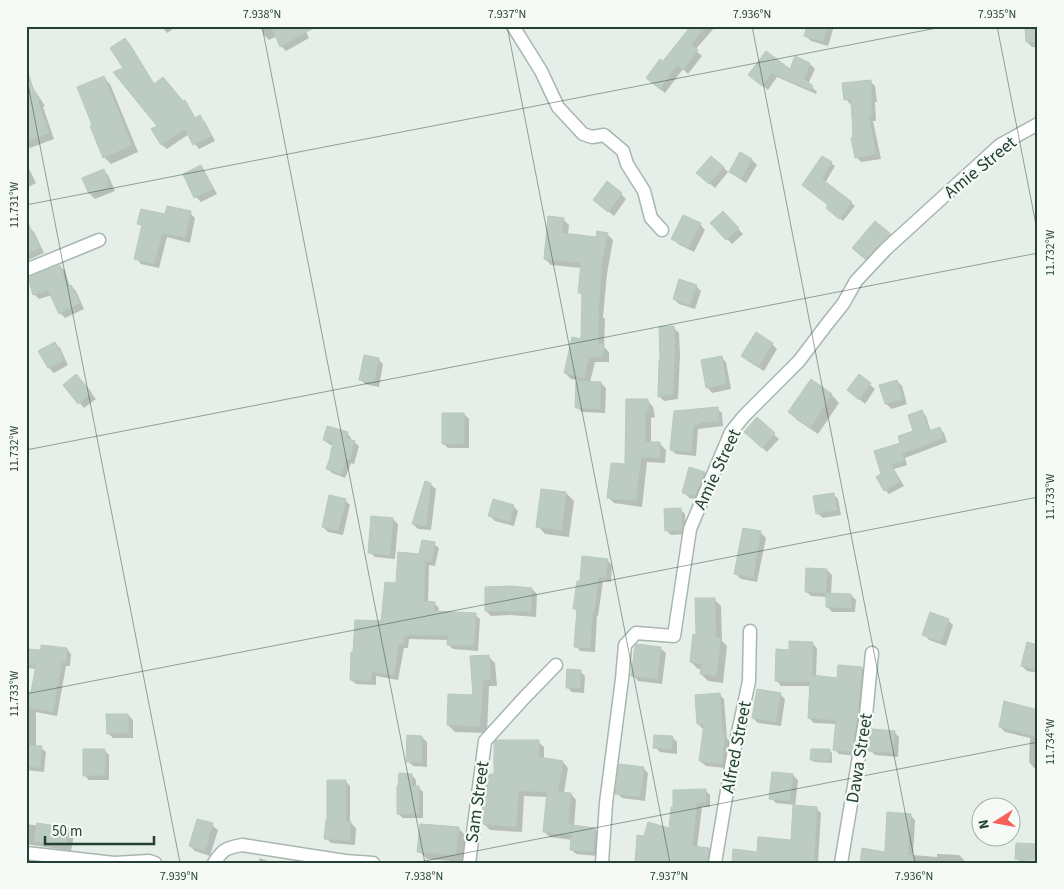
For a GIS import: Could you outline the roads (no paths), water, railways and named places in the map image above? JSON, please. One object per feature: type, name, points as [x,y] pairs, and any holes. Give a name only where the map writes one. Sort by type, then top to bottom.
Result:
[{"type":"street","points":[[513,26],[541,72],[558,107],[583,134],[592,137],[604,134],[623,151],[627,164],[644,191],[651,218],[662,230]]},
{"type":"street","name":"Amie Street","points":[[602,863],[606,803],[625,645],[636,633],[674,636],[690,529],[732,432],[744,416],[799,361],[843,304],[856,281],[886,249],[1000,145],[1038,124]]},
{"type":"street","points":[[26,270],[99,240]]},
{"type":"street","name":"Alfred Street","points":[[715,863],[732,761],[749,681],[750,631]]},
{"type":"street","name":"Dawa Street","points":[[841,863],[866,715],[872,653]]},
{"type":"street","name":"Sam Street","points":[[469,863],[485,741],[524,697],[556,665]]},
{"type":"street","points":[[214,863],[228,847],[242,845],[345,862],[373,863]]},
{"type":"street","points":[[26,853],[114,863],[150,861],[155,863]]}]
